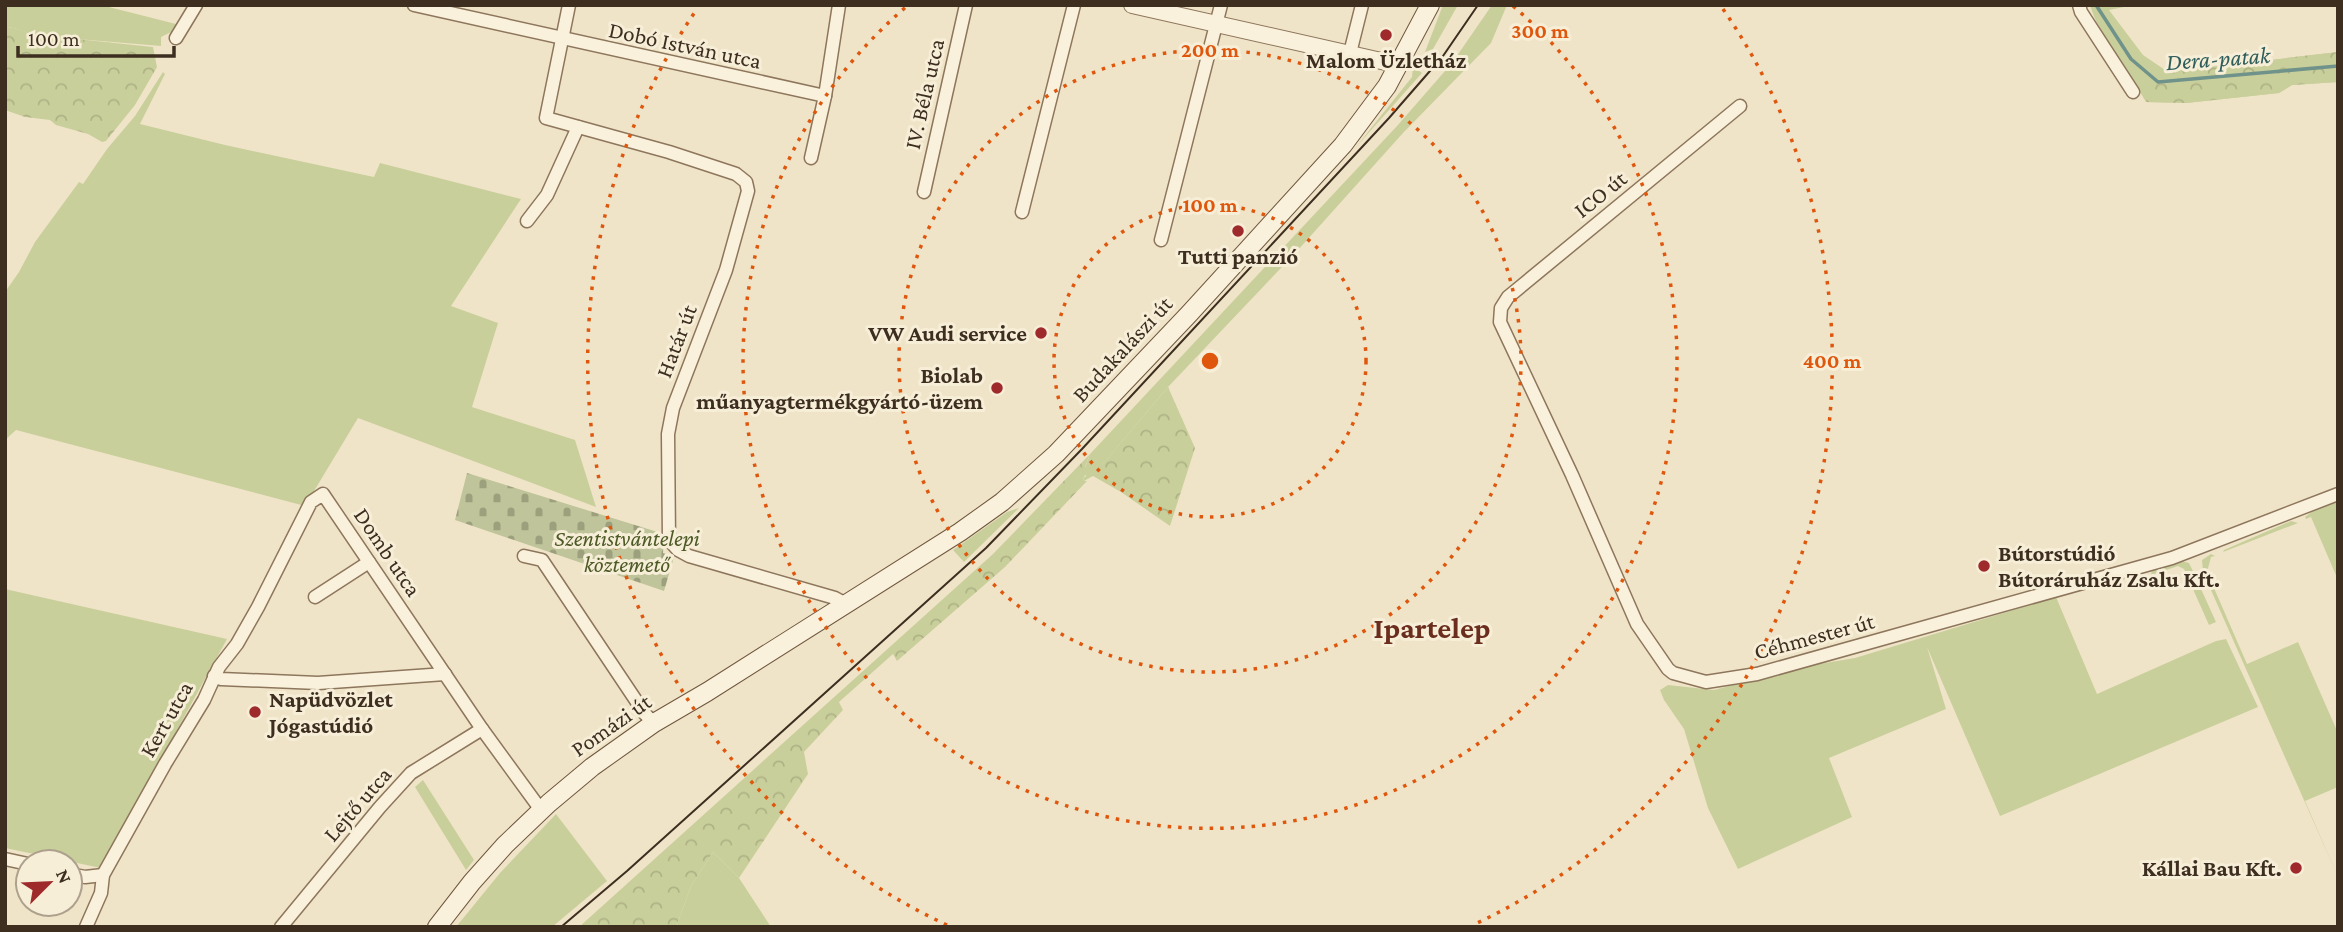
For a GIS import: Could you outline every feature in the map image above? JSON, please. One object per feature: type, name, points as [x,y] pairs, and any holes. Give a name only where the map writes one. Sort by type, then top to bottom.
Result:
[{"type":"main road","name":"Budakalászi út","points":[[846,604],[984,516],[1056,454],[1319,173],[1365,117],[1399,65],[1430,5]]},
{"type":"main road","name":"Pomázi út","points":[[437,927],[472,882],[541,810],[592,767],[654,723],[846,604]]},
{"type":"street","points":[[176,38],[196,5]]},
{"type":"street","name":"Dobó István utca","points":[[414,5],[825,96]]},
{"type":"street","points":[[563,40],[569,5]]},
{"type":"street","points":[[811,158],[825,96],[839,5]]},
{"type":"street","name":"IV. Béla utca","points":[[924,192],[966,5]]},
{"type":"street","points":[[1022,212],[1074,5]]},
{"type":"street","points":[[1132,5],[1399,65]]},
{"type":"street","points":[[1161,240],[1222,5]]},
{"type":"street","points":[[1350,53],[1362,5]]},
{"type":"street","points":[[2079,5],[2133,92]]},
{"type":"street","name":"Határ út","points":[[563,40],[546,118],[736,174],[746,182],[748,191],[726,270],[673,408],[668,435],[668,540],[689,556],[835,598],[846,604]]},
{"type":"street","name":"ICO út","points":[[1500,322],[1501,308],[1508,297],[1740,106]]},
{"type":"street","points":[[527,221],[547,195],[578,127]]},
{"type":"street","name":"Céhmester út","points":[[1500,322],[1572,475],[1637,624],[1673,673],[1706,682],[1757,674],[2172,558],[2338,494]]},
{"type":"street","name":"Domb utca","points":[[214,677],[237,645],[311,502],[323,494],[482,729],[541,810]]},
{"type":"street","points":[[524,556],[542,560],[645,714],[654,723]]},
{"type":"street","points":[[315,597],[369,562]]},
{"type":"street","name":"Kert utca","points":[[86,927],[101,893],[103,875],[164,764],[204,700],[214,677],[318,683],[445,674]]},
{"type":"street","name":"Lejtő utca","points":[[281,927],[385,800],[411,773],[482,729]]},
{"type":"street","points":[[84,877],[103,875]]},
{"type":"green space","points":[[5,5],[101,5],[181,27],[161,37],[161,46],[77,39],[61,46],[21,30],[5,27]]},
{"type":"green space","points":[[1443,5],[1458,5],[1433,49],[1425,52]]},
{"type":"green space","points":[[1492,5],[1507,5],[1491,43],[1403,133],[1298,250],[1168,387],[1102,465],[1121,492],[1093,476],[1084,481],[1090,454],[1397,126],[1452,63]]},
{"type":"green space","points":[[2090,5],[2124,7],[2109,10],[2143,55],[2168,72],[2338,52],[2338,82],[2292,85],[2279,93],[2186,103],[2146,102],[2108,43]]},
{"type":"green space","points":[[5,27],[21,30],[61,46],[77,39],[153,47],[157,67],[135,105],[106,141],[102,142],[88,134],[56,125],[50,120],[25,117],[5,110]]},
{"type":"green space","points":[[2338,52],[2338,82],[2292,85],[2279,93],[2186,103],[2146,102],[2150,86],[2168,72]]},
{"type":"green space","points":[[1413,66],[1422,73],[1356,147],[1412,77]]},
{"type":"green space","points":[[163,72],[165,74],[140,124],[374,177],[380,163],[521,199],[451,306],[498,323],[472,407],[575,440],[596,507],[358,418],[305,506],[16,430],[5,440],[5,292],[35,242],[79,182],[83,184],[107,149],[135,116]]},
{"type":"green space","points":[[1168,387],[1195,448],[1170,526],[1121,492],[1101,466]]},
{"type":"green space","points":[[1090,454],[1085,467],[1089,471],[1083,478],[1087,481],[1005,567],[897,661],[893,654],[839,702],[843,710],[804,752],[808,774],[739,878],[713,852],[691,886],[676,927],[579,927],[993,554]]},
{"type":"green space","name":"Szentistvántelepi köztemető","points":[[467,473],[664,534],[663,553],[674,557],[664,591],[455,520]]},
{"type":"green space","points":[[2338,499],[2338,580],[2311,517],[2305,517],[2321,505]]},
{"type":"green space","points":[[1019,508],[964,562],[953,550],[1007,512]]},
{"type":"green space","points":[[2291,521],[2298,523],[2223,552],[2224,550]]},
{"type":"green space","points":[[2211,554],[2215,556],[2211,557],[2207,572],[2247,664],[2298,642],[2338,733],[2338,787],[2305,801],[2338,877],[2203,572],[2202,560]]},
{"type":"green space","points":[[2181,561],[2189,563],[2216,622],[2209,625],[2184,569],[2178,566],[2151,575],[2152,570]]},
{"type":"green space","points":[[5,589],[227,639],[101,868],[84,864],[84,848],[5,848]]},
{"type":"green space","points":[[2056,597],[2097,694],[2226,639],[2258,707],[2000,816],[1927,647],[1946,709],[1829,758],[1852,817],[1738,869],[1708,808],[1684,729],[1660,690],[1668,685],[1714,690],[1801,667],[1855,658]]},
{"type":"green space","points":[[423,780],[474,860],[466,870],[415,787]]},
{"type":"green space","points":[[556,814],[607,881],[552,927],[456,927],[500,873]]},
{"type":"green space","points":[[713,852],[739,878],[771,927],[676,927],[691,886]]},
{"type":"waterway","name":"Dera-patak","points":[[2096,5],[2131,59],[2158,82],[2338,66]]},
{"type":"tram line","points":[[561,927],[627,871],[986,548],[1082,449],[1389,118],[1443,56],[1478,5]]},
{"type":"place","name":"Malom Üzletház","points":[[1386,35]]},
{"type":"place","name":"Tutti panzió","points":[[1238,231]]},
{"type":"place","name":"VW Audi service","points":[[1041,333]]},
{"type":"place","name":"Biolab műanyagtermékgyártó-üzem","points":[[997,388]]},
{"type":"place","name":"Bútorstúdió Bútoráruház Zsalu Kft.","points":[[1984,566]]},
{"type":"place","name":"Napüdvözlet Jógastúdió","points":[[255,712]]},
{"type":"place","name":"Kállai Bau Kft.","points":[[2296,868]]},
{"type":"district","name":"Ipartelep","points":[[1432,627]]}]
